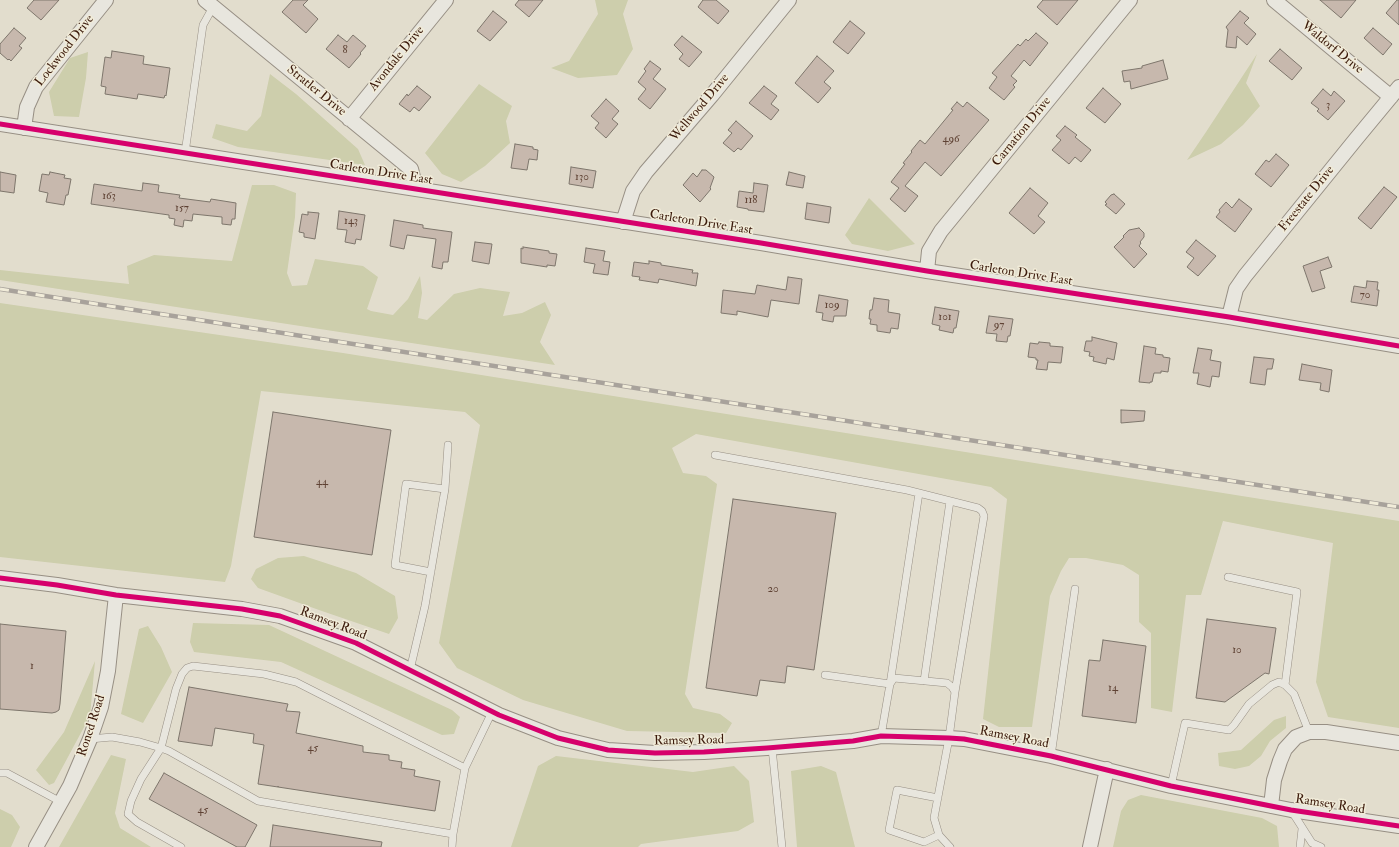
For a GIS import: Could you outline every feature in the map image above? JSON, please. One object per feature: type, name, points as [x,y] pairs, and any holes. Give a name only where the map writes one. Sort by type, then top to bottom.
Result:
[{"type":"street","name":"Lockwood Drive","points":[[24,128],[27,107],[36,87],[106,0]]},
{"type":"street","name":"Avondale Drive","points":[[349,119],[446,0]]},
{"type":"street","name":"Wellwood Drive","points":[[623,222],[633,191],[646,172],[712,95],[789,0]]},
{"type":"street","name":"Carnation Drive","points":[[928,271],[929,251],[941,231],[1130,0]]},
{"type":"street","name":"Waldorf Drive","points":[[1274,0],[1395,92]]},
{"type":"street","name":"Stratler Drive","points":[[209,3],[411,170],[416,190]]},
{"type":"street","name":"Freestate Drive","points":[[1228,317],[1236,289],[1245,276],[1395,92]]},
{"type":"street","name":"Carleton Drive East","points":[[0,124],[1228,317],[1399,346]]},
{"type":"street","name":"Ramsey Road","points":[[0,578],[57,585],[116,595],[242,609],[280,616],[356,643],[492,712],[558,738],[608,750],[655,753],[704,752],[853,741],[881,736],[949,738],[1051,756],[1171,786],[1291,810],[1399,826]]},
{"type":"street","name":"Roned Road","points":[[36,847],[70,786],[90,739],[101,707],[108,671],[116,595]]},
{"type":"street","points":[[1271,806],[1274,780],[1285,749],[1296,737],[1309,732],[1326,732],[1399,743]]},
{"type":"street","points":[[1090,847],[1107,769]]},
{"type":"lane","points":[[185,154],[202,25],[209,3]]},
{"type":"lane","points":[[410,670],[425,606],[431,572],[445,489],[448,445]]},
{"type":"lane","points":[[715,455],[919,493],[978,508],[982,511],[984,516],[949,738],[934,818],[939,835],[950,847]]},
{"type":"lane","points":[[431,572],[395,565],[406,484],[445,489]]},
{"type":"lane","points":[[881,736],[919,493]]},
{"type":"lane","points":[[924,681],[950,501]]},
{"type":"lane","points":[[1228,577],[1297,592],[1285,685]]},
{"type":"lane","points":[[1051,756],[1076,589]]},
{"type":"lane","points":[[180,847],[137,822],[128,814],[131,801],[141,779],[161,748],[176,688],[182,674],[187,668],[193,666],[264,674],[296,682],[465,768]]},
{"type":"lane","points":[[825,675],[890,684]]},
{"type":"lane","points":[[890,684],[894,678],[947,683],[956,692]]},
{"type":"lane","points":[[1171,786],[1185,723],[1229,730],[1249,704],[1261,693],[1279,682],[1285,685],[1294,694],[1309,732]]},
{"type":"lane","points":[[452,847],[465,768],[492,712]]},
{"type":"lane","points":[[90,739],[112,737],[140,742],[161,748],[169,751],[258,801],[454,834]]},
{"type":"lane","points":[[772,748],[782,847]]},
{"type":"lane","points":[[0,774],[7,773],[61,802]]},
{"type":"lane","points":[[938,798],[897,790],[889,830],[924,842],[939,835]]},
{"type":"lane","points":[[1291,810],[1312,843],[1321,847]]},
{"type":"lane","points":[[1300,847],[1302,829]]},
{"type":"green space","points":[[595,0],[628,0],[623,14],[633,49],[617,75],[578,78],[551,68],[569,61],[598,14]]},
{"type":"green space","points":[[88,52],[86,78],[79,117],[54,116],[49,92],[70,58]]},
{"type":"green space","points":[[1257,54],[1246,83],[1260,106],[1243,125],[1221,144],[1187,160],[1206,132]]},
{"type":"green space","points":[[270,74],[296,94],[358,149],[365,165],[238,147],[212,138],[216,124],[247,131],[261,116]]},
{"type":"green space","points":[[479,84],[512,106],[506,121],[510,143],[485,166],[461,182],[442,174],[425,153]]},
{"type":"green space","points":[[252,185],[274,185],[296,193],[295,217],[287,273],[292,286],[307,285],[315,259],[363,266],[378,277],[367,309],[371,311],[393,315],[408,299],[420,276],[422,293],[418,318],[427,320],[454,294],[480,288],[510,292],[503,316],[522,313],[545,302],[551,315],[540,342],[555,365],[0,280],[0,270],[129,284],[127,266],[154,255],[232,261]]},
{"type":"green space","points":[[869,198],[915,244],[888,251],[852,244],[845,235]]},
{"type":"green space","points":[[0,303],[343,353],[1399,521],[1399,728],[1328,717],[1316,682],[1333,543],[1223,521],[1201,595],[1186,595],[1172,712],[1151,708],[1151,633],[1139,622],[1139,575],[1123,565],[1086,558],[1069,558],[1061,571],[1050,596],[1032,727],[999,727],[983,719],[1007,499],[991,487],[696,434],[672,448],[683,473],[706,476],[717,484],[685,694],[693,708],[720,714],[732,723],[726,733],[627,731],[523,700],[457,668],[439,643],[480,425],[465,412],[261,391],[231,566],[225,582],[0,557]]},
{"type":"green space","points":[[304,556],[356,573],[395,596],[398,618],[389,634],[258,588],[251,579],[256,569],[278,558]]},
{"type":"green space","points":[[193,623],[269,625],[452,710],[460,717],[454,734],[442,735],[281,662],[194,652],[190,642]]},
{"type":"green space","points":[[148,626],[161,647],[172,672],[143,723],[121,714],[139,629]]},
{"type":"green space","points":[[95,661],[90,716],[54,783],[49,785],[36,770],[64,732]]},
{"type":"green space","points":[[1286,716],[1286,728],[1270,741],[1261,756],[1249,766],[1235,769],[1219,766],[1218,753],[1241,750],[1274,720]]},
{"type":"green space","points":[[111,755],[126,759],[115,813],[120,828],[151,847],[59,847]]},
{"type":"green space","points":[[556,756],[693,772],[734,766],[749,781],[754,822],[738,831],[641,844],[638,847],[511,847],[538,766]]},
{"type":"green space","points":[[821,766],[836,772],[855,847],[797,847],[791,771]]},
{"type":"green space","points":[[1141,795],[1262,818],[1277,826],[1279,847],[1113,847],[1121,811],[1128,800]]},
{"type":"green space","points":[[0,809],[12,815],[20,827],[11,847],[0,847]]},
{"type":"building","points":[[34,0],[59,0],[41,20],[27,8]]},
{"type":"building","points":[[293,0],[308,0],[303,5],[318,19],[306,33],[282,12]]},
{"type":"building","points":[[519,0],[543,0],[529,17],[515,5]]},
{"type":"building","points":[[703,0],[716,0],[729,11],[718,24],[698,7]]},
{"type":"building","points":[[1043,0],[1078,0],[1057,25],[1037,7]]},
{"type":"building","points":[[1320,0],[1356,0],[1341,18]]},
{"type":"building","points":[[1397,0],[1399,0],[1399,25],[1386,13]]},
{"type":"building","points":[[493,11],[507,22],[490,41],[477,31]]},
{"type":"building","points":[[1240,11],[1249,18],[1244,23],[1256,34],[1247,45],[1237,36],[1236,48],[1226,47],[1228,30],[1226,27]]},
{"type":"building","points":[[850,21],[865,33],[848,54],[833,42]]},
{"type":"building","points":[[14,28],[26,38],[19,46],[22,48],[11,61],[0,53],[0,44]]},
{"type":"building","points":[[1373,28],[1392,44],[1383,55],[1364,38]]},
{"type":"building","points":[[1036,33],[1048,43],[1030,66],[1024,60],[1011,76],[1017,81],[1013,85],[1015,87],[1004,100],[989,88],[997,77],[992,73],[1018,44],[1020,46],[1026,39],[1028,41]]},
{"type":"building","points":[[338,35],[347,42],[353,35],[366,46],[349,68],[326,49]]},
{"type":"building","points":[[682,36],[702,52],[689,67],[679,59],[683,54],[674,45]]},
{"type":"building","points":[[1280,49],[1302,68],[1292,80],[1269,61]]},
{"type":"building","points":[[112,51],[144,56],[143,64],[170,68],[166,96],[165,95],[164,98],[138,94],[137,99],[105,94],[106,87],[101,86],[105,57],[111,58]]},
{"type":"building","points":[[817,56],[834,71],[824,82],[831,88],[818,103],[795,83]]},
{"type":"building","points":[[1163,60],[1168,79],[1131,89],[1130,81],[1124,82],[1122,71],[1142,68],[1142,66]]},
{"type":"building","points":[[650,61],[661,69],[653,79],[666,89],[650,109],[638,99],[646,89],[638,82],[646,71],[644,69]]},
{"type":"building","points":[[417,86],[431,97],[419,111],[414,107],[410,112],[399,104],[407,94],[408,96]]},
{"type":"building","points":[[764,86],[777,96],[771,104],[779,110],[771,120],[749,103]]},
{"type":"building","points":[[1103,88],[1121,104],[1105,123],[1086,108]]},
{"type":"building","points":[[1323,89],[1331,96],[1334,91],[1345,101],[1328,120],[1317,111],[1319,109],[1311,103]]},
{"type":"building","points":[[606,99],[619,111],[612,119],[618,124],[606,138],[595,128],[599,123],[591,116]]},
{"type":"building","points":[[957,102],[963,107],[967,102],[989,120],[941,176],[925,162],[905,186],[918,196],[905,212],[890,199],[899,188],[891,182],[905,164],[903,163],[920,140],[925,144],[953,110],[951,109]]},
{"type":"building","points":[[736,121],[753,136],[741,150],[738,148],[734,152],[723,143],[732,133],[728,130]]},
{"type":"building","points":[[1065,126],[1077,135],[1075,137],[1091,150],[1081,162],[1075,157],[1069,164],[1052,150],[1061,140],[1056,136]]},
{"type":"building","points":[[515,144],[533,147],[533,149],[538,150],[537,160],[529,159],[527,170],[511,168]]},
{"type":"building","points":[[1276,154],[1289,165],[1271,187],[1255,174],[1266,160],[1269,162]]},
{"type":"building","points":[[571,167],[596,171],[593,188],[569,184]]},
{"type":"building","points":[[702,170],[706,170],[714,177],[710,188],[711,189],[700,202],[683,185],[693,173],[697,177]]},
{"type":"building","points":[[0,172],[16,175],[14,193],[0,191]]},
{"type":"building","points":[[50,172],[65,175],[64,178],[71,179],[68,195],[66,195],[64,205],[46,202],[48,193],[39,191],[42,174],[49,175]]},
{"type":"building","points":[[789,172],[805,176],[803,188],[786,185]]},
{"type":"building","points":[[143,183],[159,185],[158,192],[180,195],[179,198],[210,202],[211,199],[236,203],[235,219],[232,219],[231,225],[222,224],[222,217],[193,214],[192,221],[184,220],[183,227],[174,225],[175,219],[169,218],[169,215],[91,204],[94,184],[142,191]]},
{"type":"building","points":[[754,183],[768,185],[764,212],[737,207],[739,191],[753,193]]},
{"type":"building","points":[[1384,187],[1397,197],[1371,229],[1358,218]]},
{"type":"building","points":[[1030,188],[1048,203],[1038,216],[1045,222],[1034,234],[1009,213]]},
{"type":"building","points":[[1114,194],[1125,204],[1116,214],[1105,205],[1107,204],[1105,202],[1111,195]]},
{"type":"building","points":[[1239,199],[1252,209],[1235,232],[1216,217],[1220,212],[1219,210],[1226,202],[1232,208]]},
{"type":"building","points":[[807,203],[831,207],[829,223],[805,219]]},
{"type":"building","points":[[339,211],[365,215],[361,240],[356,239],[355,244],[345,242],[347,230],[337,229]]},
{"type":"building","points":[[308,212],[319,213],[315,239],[304,237],[304,233],[299,232],[302,214],[308,215]]},
{"type":"building","points":[[394,220],[423,225],[423,228],[452,232],[448,262],[443,262],[442,269],[432,267],[436,239],[407,235],[404,249],[390,246]]},
{"type":"building","points":[[1139,228],[1144,233],[1144,237],[1139,246],[1147,254],[1134,268],[1114,247],[1129,230]]},
{"type":"building","points":[[1196,240],[1216,256],[1198,276],[1187,267],[1194,258],[1186,252]]},
{"type":"building","points":[[475,242],[492,244],[489,264],[472,261]]},
{"type":"building","points":[[523,247],[549,251],[549,253],[557,254],[555,266],[547,265],[547,267],[521,263],[521,248],[523,249]]},
{"type":"building","points":[[586,248],[605,251],[603,261],[610,262],[608,275],[593,273],[595,264],[584,262]]},
{"type":"building","points":[[1328,257],[1332,267],[1320,271],[1325,288],[1312,292],[1303,266]]},
{"type":"building","points":[[649,261],[661,263],[661,265],[693,270],[692,273],[698,273],[696,286],[659,279],[658,283],[639,280],[640,277],[632,276],[634,262],[649,264]]},
{"type":"building","points":[[788,277],[802,279],[799,304],[771,300],[768,317],[737,311],[737,315],[721,313],[723,290],[755,294],[757,285],[786,290]]},
{"type":"building","points":[[1367,281],[1378,282],[1377,290],[1379,290],[1377,306],[1351,302],[1354,286],[1366,288]]},
{"type":"building","points":[[819,295],[848,300],[846,316],[834,316],[833,322],[822,320],[823,313],[816,312]]},
{"type":"building","points":[[874,298],[889,300],[888,312],[900,314],[898,329],[891,328],[890,333],[877,331],[877,325],[870,324],[870,310],[872,310]]},
{"type":"building","points":[[935,307],[959,311],[956,328],[954,328],[953,333],[939,330],[940,326],[932,324]]},
{"type":"building","points":[[989,316],[1013,319],[1010,336],[1008,336],[1007,342],[996,341],[997,334],[986,333]]},
{"type":"building","points":[[1092,337],[1117,343],[1114,360],[1107,358],[1106,364],[1093,361],[1094,357],[1089,356],[1090,352],[1084,351],[1086,341],[1092,341]]},
{"type":"building","points":[[1039,342],[1050,343],[1050,346],[1063,347],[1061,363],[1048,362],[1047,370],[1036,369],[1038,360],[1036,360],[1036,358],[1028,357],[1030,343],[1038,344]]},
{"type":"building","points":[[1144,346],[1156,348],[1155,354],[1170,358],[1168,372],[1161,371],[1161,373],[1154,373],[1152,382],[1150,383],[1139,382]]},
{"type":"building","points":[[1198,348],[1212,350],[1210,360],[1221,362],[1219,377],[1212,376],[1210,387],[1197,384],[1199,373],[1193,373]]},
{"type":"building","points":[[1254,357],[1274,359],[1272,369],[1267,369],[1265,385],[1250,383]]},
{"type":"building","points":[[1302,364],[1332,370],[1329,392],[1320,390],[1321,383],[1299,380]]},
{"type":"building","points":[[1121,410],[1145,411],[1144,421],[1121,423]]},
{"type":"building","points":[[273,412],[391,430],[372,555],[254,537]]},
{"type":"building","points":[[733,499],[836,513],[814,670],[787,666],[785,683],[760,680],[757,696],[706,688]]},
{"type":"building","points":[[1207,619],[1276,628],[1269,674],[1265,673],[1225,702],[1196,698]]},
{"type":"building","points":[[0,624],[66,631],[60,704],[59,710],[56,712],[52,713],[0,709]]},
{"type":"building","points":[[1103,640],[1146,646],[1136,723],[1082,716],[1089,660],[1100,661]]},
{"type":"building","points":[[189,687],[288,704],[286,711],[300,712],[296,733],[363,746],[363,752],[389,755],[389,760],[402,762],[401,768],[415,770],[414,776],[440,781],[435,811],[258,784],[264,745],[253,743],[254,734],[215,728],[212,746],[178,741]]},
{"type":"building","points":[[164,773],[257,825],[245,847],[237,847],[149,799]]},
{"type":"building","points":[[273,825],[382,842],[381,847],[270,847]]},
{"type":"railway","points":[[0,289],[1399,507]]},
{"type":"cycle path","points":[[0,124],[761,243],[927,271],[1229,317],[1399,346]]},
{"type":"cycle path","points":[[0,578],[57,585],[116,595],[242,609],[280,616],[356,643],[499,715],[558,738],[608,750],[655,753],[704,752],[853,741],[881,736],[964,739],[1051,756],[1171,786],[1291,810],[1399,826]]}]
